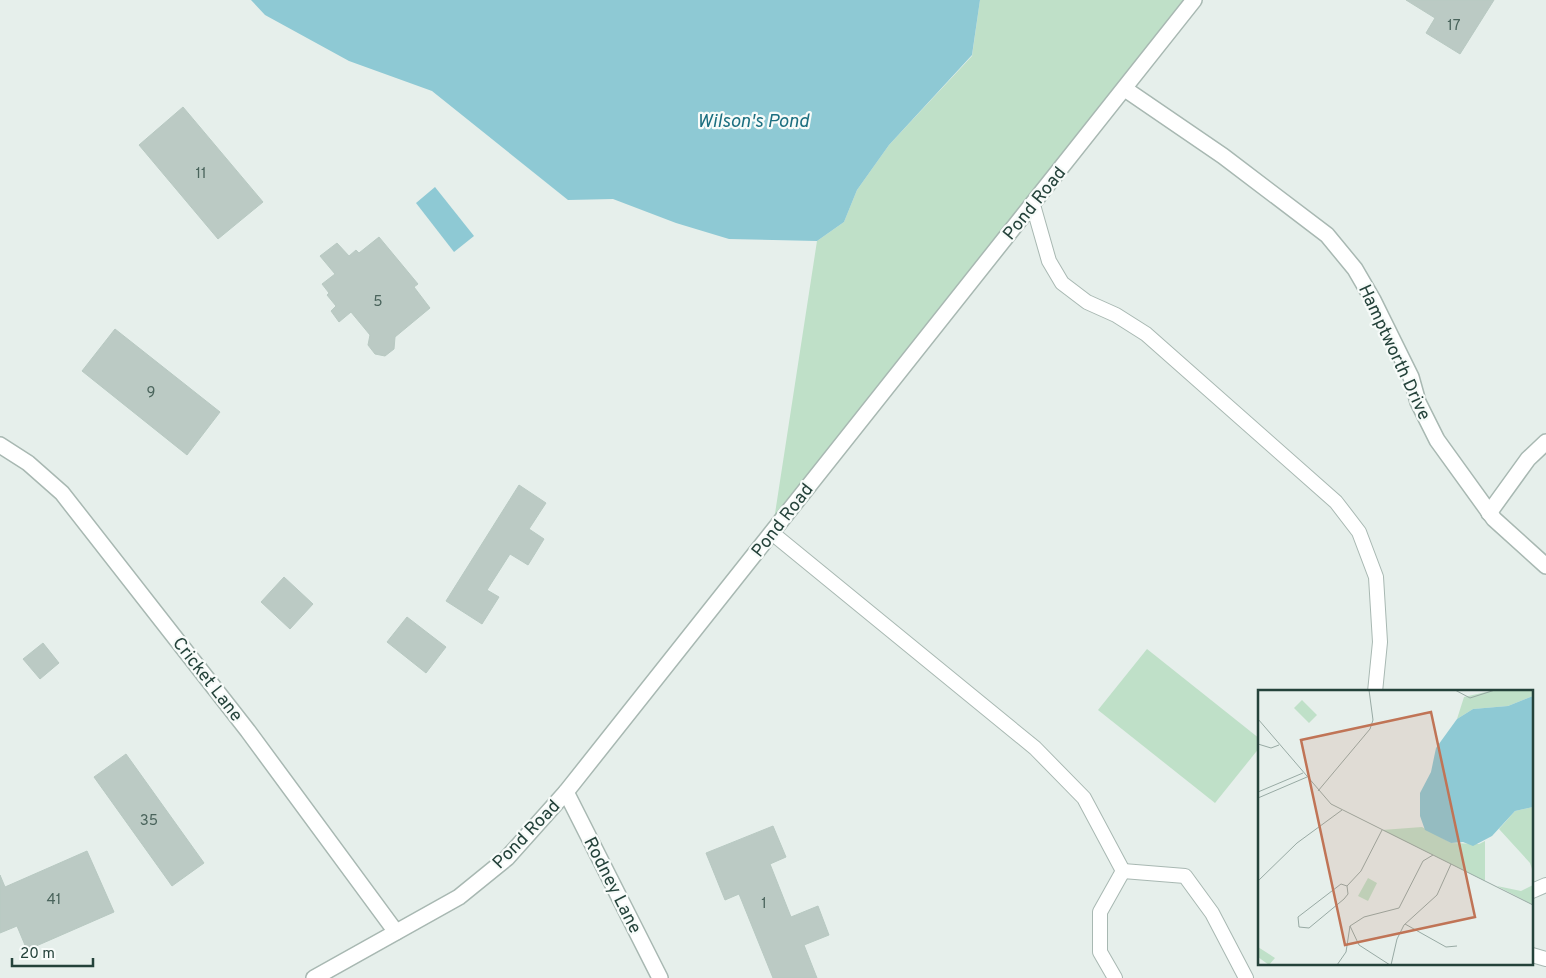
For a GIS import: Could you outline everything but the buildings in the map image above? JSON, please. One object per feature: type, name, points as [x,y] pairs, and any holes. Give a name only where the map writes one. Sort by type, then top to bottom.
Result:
[{"type":"street","name":"Pond Road","points":[[314,978],[459,897],[508,858],[566,792],[1194,0]]},
{"type":"street","name":"Hamptworth Drive","points":[[1125,89],[1223,156],[1327,235],[1355,269],[1373,300],[1411,378],[1418,402],[1437,440],[1489,513],[1546,566]]},
{"type":"street","points":[[1489,513],[1528,459],[1546,442]]},
{"type":"street","name":"Cricket Lane","points":[[0,445],[28,463],[62,493],[248,731],[396,932]]},
{"type":"street","name":"Rodney Lane","points":[[566,792],[660,978]]},
{"type":"lane","points":[[1033,205],[1050,261],[1062,283],[1087,302],[1116,315],[1146,334],[1336,502],[1360,532],[1376,577],[1380,642],[1375,690]]},
{"type":"lane","points":[[772,533],[1035,748],[1084,798],[1123,872]]},
{"type":"lane","points":[[1115,978],[1100,952],[1100,912],[1123,872]]},
{"type":"lane","points":[[1123,872],[1185,876],[1212,913],[1246,978]]},
{"type":"lane","points":[[1534,890],[1546,885]]},
{"type":"green space","points":[[980,0],[1194,0],[772,533],[817,241],[844,222],[857,190],[889,145],[972,56]]},
{"type":"green space","points":[[1147,649],[1258,737],[1258,749],[1215,803],[1098,710]]},
{"type":"water","name":"Wilson's Pond","points":[[251,0],[980,0],[972,55],[889,145],[857,190],[844,222],[817,241],[729,239],[676,223],[613,199],[568,200],[432,91],[349,61],[265,15]]},
{"type":"water","points":[[435,187],[474,236],[454,252],[416,203]]}]
